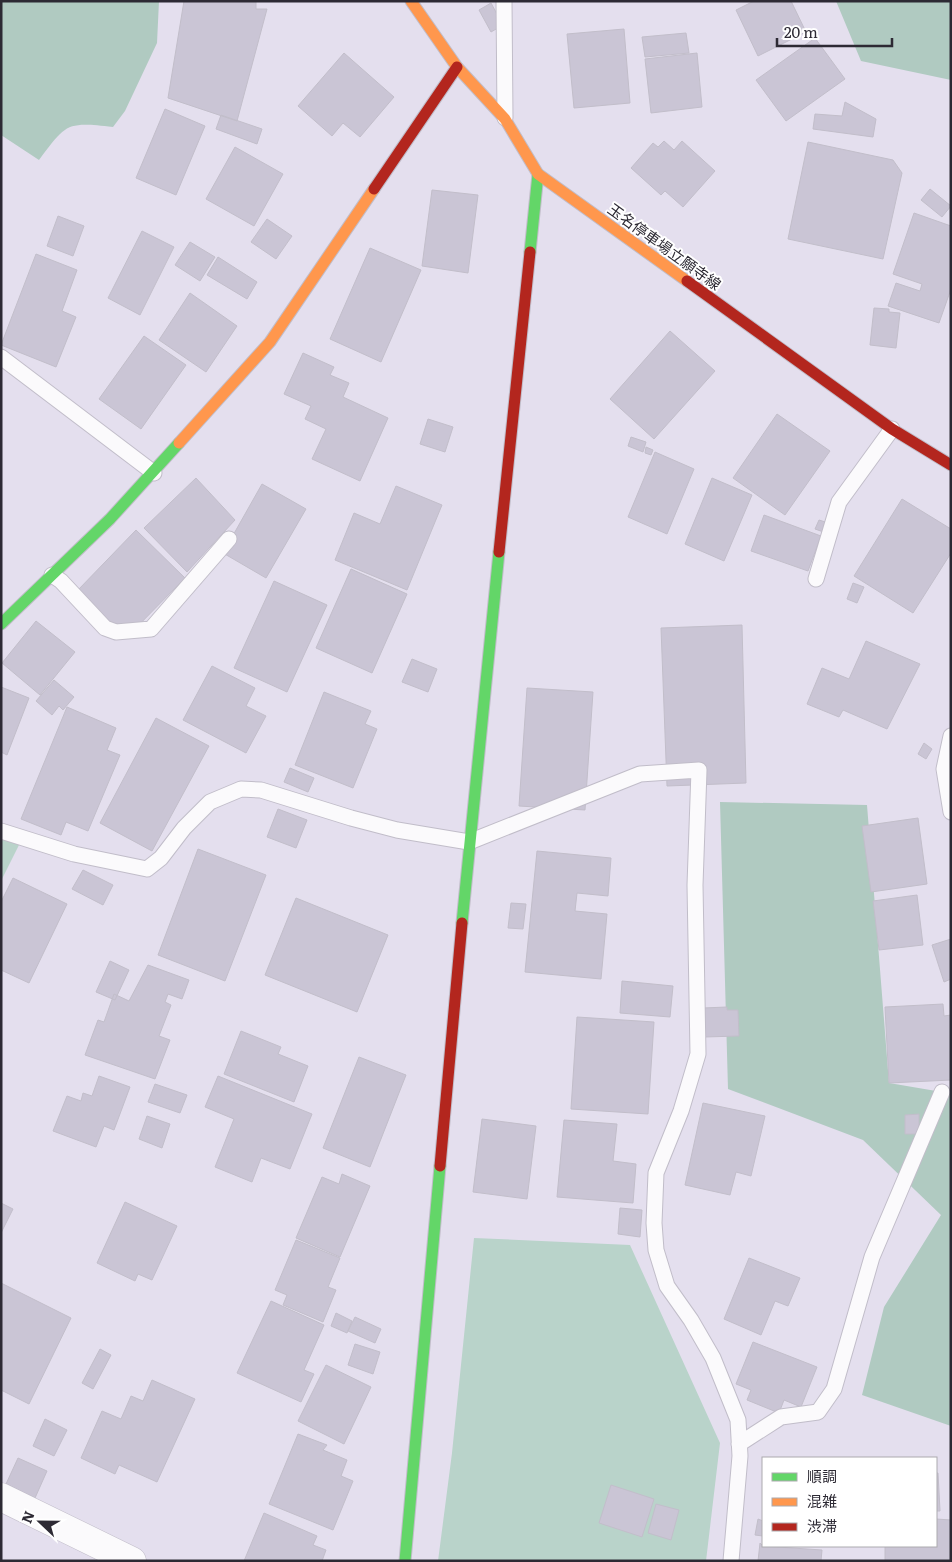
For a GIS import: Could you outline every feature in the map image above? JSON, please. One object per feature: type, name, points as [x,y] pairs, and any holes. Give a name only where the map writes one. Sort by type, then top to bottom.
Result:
[{"type":"street","name":"玉名停車場立願寺線","points":[[411,1],[457,67],[505,119],[538,174],[892,429],[951,465]]},
{"type":"street","points":[[1,624],[110,519],[154,473],[270,342],[457,67]]},
{"type":"street","points":[[404,1561],[469,842],[538,174]]},
{"type":"street","points":[[1,1498],[132,1561]]},
{"type":"lane","points":[[504,1],[505,119]]},
{"type":"lane","points":[[1,357],[154,473]]},
{"type":"lane","points":[[816,578],[839,502],[892,429]]},
{"type":"lane","points":[[52,575],[61,581],[106,628],[116,632],[151,629],[229,538]]},
{"type":"lane","points":[[951,736],[944,769],[951,812]]},
{"type":"lane","points":[[1,831],[74,854],[147,869],[161,858],[184,828],[210,802],[241,789],[261,790],[397,830],[469,842],[640,774],[700,770],[696,885],[698,1054],[681,1111],[656,1173],[654,1223],[656,1250],[667,1286],[691,1320],[713,1358],[738,1420],[739,1444],[731,1561]]},
{"type":"lane","points":[[739,1444],[781,1418],[818,1412],[834,1389],[872,1257],[942,1092]]},
{"type":"green space","points":[[1,1],[159,1],[157,43],[125,111],[113,127],[76,125],[69,128],[62,132],[39,160],[1,135]]},
{"type":"green space","points":[[836,1],[951,1],[951,80],[861,61]]},
{"type":"green space","points":[[720,802],[867,805],[889,1083],[942,1092],[951,1096],[951,1426],[862,1395],[884,1307],[941,1215],[863,1140],[728,1089]]},
{"type":"green space","points":[[1,831],[23,837],[1,881]]},
{"type":"green space","points":[[474,1238],[630,1245],[720,1443],[706,1561],[438,1561],[452,1453]]},
{"type":"building","points":[[184,1],[256,1],[256,9],[267,9],[237,121],[168,98]]},
{"type":"building","points":[[754,1],[791,1],[806,32],[758,56],[736,10]]},
{"type":"building","points":[[491,3],[503,25],[491,32],[479,10]]},
{"type":"building","points":[[624,29],[630,103],[574,108],[567,34]]},
{"type":"building","points":[[686,33],[689,53],[645,57],[642,37]]},
{"type":"building","points":[[815,38],[845,79],[786,121],[756,80]]},
{"type":"building","points":[[344,53],[394,97],[360,137],[343,123],[332,136],[298,106]]},
{"type":"building","points":[[697,53],[702,107],[651,113],[645,59]]},
{"type":"building","points":[[845,102],[876,119],[873,137],[813,129],[815,114],[842,116]]},
{"type":"building","points":[[165,109],[205,126],[176,195],[136,178]]},
{"type":"building","points":[[221,115],[262,129],[257,144],[216,129]]},
{"type":"building","points":[[664,141],[674,150],[682,141],[715,171],[683,207],[665,191],[661,195],[631,168],[653,143],[658,147]]},
{"type":"building","points":[[808,142],[893,160],[902,173],[883,259],[788,239]]},
{"type":"building","points":[[235,147],[283,174],[254,226],[206,199]]},
{"type":"building","points":[[930,189],[951,206],[942,217],[921,200]]},
{"type":"building","points":[[432,190],[478,195],[468,273],[422,266]]},
{"type":"building","points":[[914,213],[951,226],[951,289],[939,323],[888,306],[896,283],[920,291],[922,284],[893,274]]},
{"type":"building","points":[[58,216],[84,226],[73,256],[47,246]]},
{"type":"building","points":[[267,219],[292,236],[276,259],[251,242]]},
{"type":"building","points":[[142,231],[174,247],[140,315],[108,298]]},
{"type":"building","points":[[190,242],[215,257],[200,281],[175,265]]},
{"type":"building","points":[[370,248],[421,270],[381,362],[330,339]]},
{"type":"building","points":[[36,254],[77,270],[62,311],[76,317],[56,367],[1,345]]},
{"type":"building","points":[[218,257],[257,282],[247,299],[207,275]]},
{"type":"building","points":[[190,293],[237,326],[206,372],[159,340]]},
{"type":"building","points":[[874,308],[889,309],[889,312],[900,313],[896,348],[870,345]]},
{"type":"building","points":[[670,331],[715,371],[654,439],[610,399]]},
{"type":"building","points":[[144,336],[186,365],[141,429],[99,399]]},
{"type":"building","points":[[303,353],[334,367],[330,375],[349,383],[343,397],[388,418],[360,481],[312,459],[326,429],[305,419],[311,406],[284,394]]},
{"type":"building","points":[[777,414],[830,451],[785,515],[733,478]]},
{"type":"building","points":[[428,419],[453,427],[445,452],[420,444]]},
{"type":"building","points":[[631,437],[646,442],[643,452],[628,446]]},
{"type":"building","points":[[646,447],[653,450],[651,455],[645,453]]},
{"type":"building","points":[[655,452],[694,469],[667,534],[628,517]]},
{"type":"building","points":[[196,478],[235,520],[187,572],[144,528]]},
{"type":"building","points":[[712,478],[752,495],[724,561],[685,544]]},
{"type":"building","points":[[262,484],[306,509],[266,578],[223,553]]},
{"type":"building","points":[[396,486],[442,505],[407,590],[335,560],[354,513],[380,524]]},
{"type":"building","points":[[902,499],[951,529],[951,553],[913,613],[854,576]]},
{"type":"building","points":[[764,515],[821,536],[808,571],[751,551]]},
{"type":"building","points":[[819,520],[835,525],[832,535],[815,529]]},
{"type":"building","points":[[136,530],[185,578],[126,638],[78,590]]},
{"type":"building","points":[[351,569],[407,594],[372,673],[316,648]]},
{"type":"building","points":[[274,581],[327,605],[287,692],[234,668]]},
{"type":"building","points":[[853,583],[864,587],[857,603],[847,599]]},
{"type":"building","points":[[36,621],[75,652],[40,695],[2,663]]},
{"type":"building","points":[[742,625],[746,783],[667,786],[661,628]]},
{"type":"building","points":[[866,641],[920,664],[887,729],[843,710],[839,717],[807,704],[822,668],[849,679]]},
{"type":"building","points":[[412,659],[437,669],[428,692],[402,682]]},
{"type":"building","points":[[212,666],[255,688],[246,706],[266,716],[246,753],[183,720]]},
{"type":"building","points":[[54,680],[74,697],[63,710],[59,706],[52,715],[36,701]]},
{"type":"building","points":[[1,687],[29,698],[7,755],[1,752]]},
{"type":"building","points":[[527,688],[593,692],[585,810],[519,806]]},
{"type":"building","points":[[324,692],[371,711],[365,724],[377,729],[353,788],[295,765]]},
{"type":"building","points":[[67,707],[116,728],[107,750],[120,755],[88,831],[66,822],[61,835],[21,819]]},
{"type":"building","points":[[156,718],[209,746],[152,851],[100,823]]},
{"type":"building","points":[[924,743],[932,749],[926,759],[918,754]]},
{"type":"building","points":[[290,768],[314,778],[308,792],[284,782]]},
{"type":"building","points":[[278,809],[307,820],[296,848],[267,837]]},
{"type":"building","points":[[918,818],[927,884],[871,892],[862,826]]},
{"type":"building","points":[[198,849],[266,875],[225,981],[158,955]]},
{"type":"building","points":[[537,851],[611,858],[608,896],[577,893],[575,911],[607,914],[601,979],[525,972]]},
{"type":"building","points":[[83,870],[113,885],[103,905],[72,889]]},
{"type":"building","points":[[13,878],[67,904],[29,983],[1,970],[1,902]]},
{"type":"building","points":[[917,895],[923,945],[879,950],[873,901]]},
{"type":"building","points":[[296,898],[388,935],[357,1012],[265,975]]},
{"type":"building","points":[[511,903],[526,904],[523,929],[508,928]]},
{"type":"building","points":[[951,939],[951,979],[944,982],[932,945]]},
{"type":"building","points":[[110,961],[129,970],[115,1000],[96,992]]},
{"type":"building","points":[[148,965],[189,980],[182,999],[168,994],[165,1002],[171,1005],[159,1036],[170,1040],[155,1079],[85,1055],[98,1020],[104,1022],[114,994],[129,1001]]},
{"type":"building","points":[[622,981],[673,986],[670,1017],[620,1013]]},
{"type":"building","points":[[943,1004],[944,1016],[951,1015],[951,1080],[889,1083],[885,1007]]},
{"type":"building","points":[[727,1007],[727,1010],[738,1010],[739,1036],[704,1037],[703,1008]]},
{"type":"building","points":[[577,1017],[654,1022],[648,1114],[571,1109]]},
{"type":"building","points":[[241,1031],[281,1047],[278,1054],[308,1066],[294,1102],[224,1074]]},
{"type":"building","points":[[359,1057],[406,1075],[370,1167],[323,1148]]},
{"type":"building","points":[[99,1076],[130,1087],[114,1130],[104,1126],[96,1147],[53,1131],[67,1096],[81,1101],[83,1093],[92,1096]]},
{"type":"building","points":[[218,1076],[312,1114],[290,1169],[261,1158],[252,1182],[215,1167],[234,1119],[205,1107]]},
{"type":"building","points":[[155,1084],[187,1095],[180,1113],[148,1102]]},
{"type":"building","points":[[703,1103],[765,1116],[751,1176],[736,1172],[730,1195],[685,1185]]},
{"type":"building","points":[[919,1114],[919,1134],[905,1134],[905,1115]]},
{"type":"building","points":[[147,1116],[170,1124],[162,1148],[139,1139]]},
{"type":"building","points":[[482,1119],[536,1126],[527,1199],[473,1192]]},
{"type":"building","points":[[564,1120],[617,1124],[613,1161],[636,1164],[633,1203],[557,1197]]},
{"type":"building","points":[[342,1174],[370,1186],[340,1257],[296,1238],[322,1177],[339,1184]]},
{"type":"building","points":[[125,1202],[177,1226],[152,1280],[138,1274],[135,1281],[97,1263]]},
{"type":"building","points":[[1,1203],[13,1209],[1,1233]]},
{"type":"building","points":[[620,1208],[642,1210],[640,1237],[618,1234]]},
{"type":"building","points":[[296,1240],[340,1258],[328,1287],[336,1290],[323,1322],[283,1305],[287,1295],[275,1290]]},
{"type":"building","points":[[749,1258],[800,1278],[788,1306],[775,1301],[761,1335],[724,1319]]},
{"type":"building","points":[[1,1283],[71,1318],[29,1404],[1,1390]]},
{"type":"building","points":[[271,1301],[324,1325],[304,1370],[314,1374],[301,1402],[237,1373]]},
{"type":"building","points":[[336,1313],[352,1321],[347,1333],[331,1326]]},
{"type":"building","points":[[355,1317],[381,1329],[375,1343],[348,1331]]},
{"type":"building","points":[[753,1342],[817,1367],[801,1407],[784,1400],[779,1413],[747,1400],[751,1390],[736,1384]]},
{"type":"building","points":[[355,1344],[380,1352],[373,1374],[348,1365]]},
{"type":"building","points":[[100,1349],[111,1355],[93,1389],[82,1383]]},
{"type":"building","points":[[326,1365],[371,1387],[344,1444],[298,1421]]},
{"type":"building","points":[[152,1380],[195,1399],[157,1482],[119,1465],[115,1474],[81,1458],[102,1411],[121,1419],[131,1396],[143,1401]]},
{"type":"building","points":[[45,1419],[67,1430],[54,1456],[33,1446]]},
{"type":"building","points":[[298,1434],[327,1445],[323,1450],[347,1460],[341,1476],[353,1481],[333,1530],[269,1504]]},
{"type":"building","points":[[18,1458],[47,1471],[35,1498],[6,1484]]},
{"type":"building","points":[[937,1473],[938,1473],[940,1511],[937,1511]]},
{"type":"building","points":[[611,1485],[654,1499],[642,1537],[599,1523]]},
{"type":"building","points":[[656,1504],[679,1510],[671,1540],[648,1533]]},
{"type":"building","points":[[264,1513],[317,1536],[313,1545],[326,1550],[322,1561],[244,1561]]},
{"type":"building","points":[[758,1519],[762,1521],[762,1536],[755,1535]]},
{"type":"building","points":[[937,1519],[951,1520],[951,1561],[885,1561],[885,1547],[937,1547]]},
{"type":"building","points":[[760,1543],[762,1547],[822,1550],[821,1561],[758,1561]]},
{"type":"traffic: fast","points":[[530,252],[538,174]]},
{"type":"traffic: fast","points":[[1,624],[110,519],[179,443]]},
{"type":"traffic: fast","points":[[462,923],[499,552]]},
{"type":"traffic: fast","points":[[405,1561],[440,1166]]},
{"type":"traffic: slow","points":[[411,1],[457,67],[505,119],[538,174],[687,281]]},
{"type":"traffic: slow","points":[[179,443],[270,342],[374,189]]},
{"type":"traffic: jam","points":[[374,189],[457,67]]},
{"type":"traffic: jam","points":[[499,552],[530,252]]},
{"type":"traffic: jam","points":[[687,281],[892,429],[951,465]]},
{"type":"traffic: jam","points":[[440,1166],[462,923]]}]
